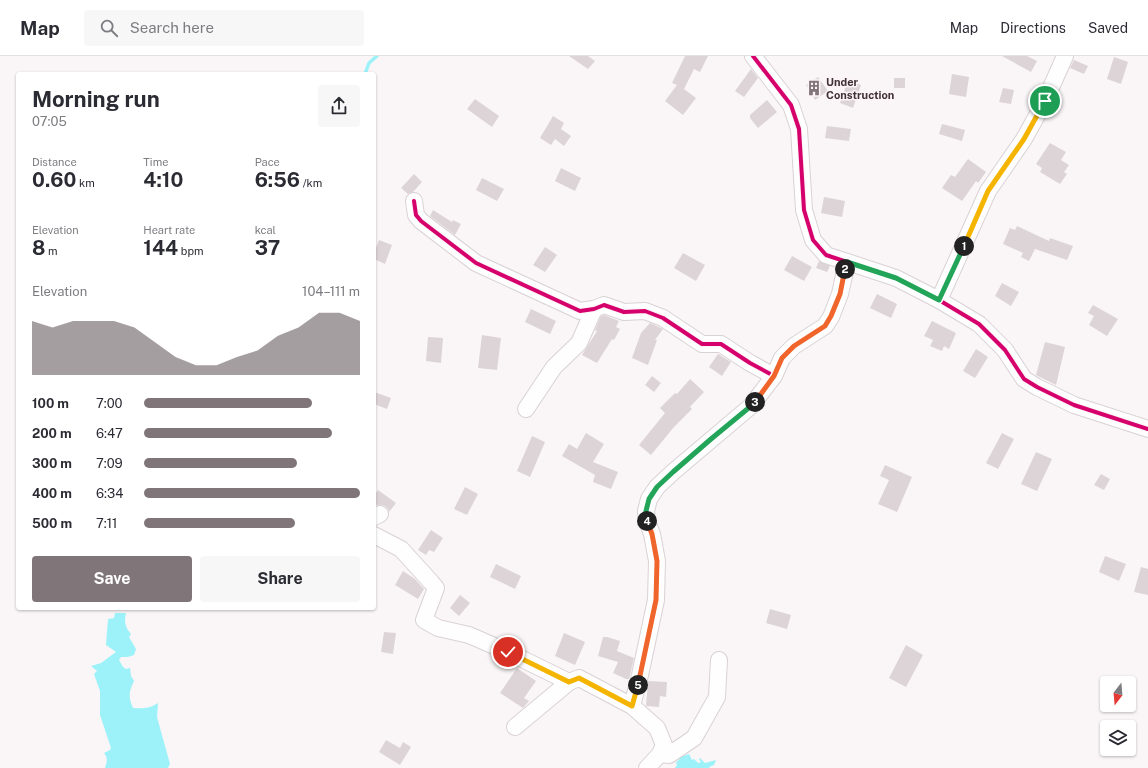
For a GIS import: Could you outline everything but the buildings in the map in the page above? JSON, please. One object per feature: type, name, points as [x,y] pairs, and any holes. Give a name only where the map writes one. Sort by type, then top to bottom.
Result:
[{"type":"street","points":[[753,56],[791,106],[799,129],[804,210],[813,240],[826,255],[896,278],[939,300],[979,324],[1005,350],[1024,379],[1037,387],[1074,405],[1148,430]]},
{"type":"street","points":[[939,300],[988,191],[1024,139],[1045,101],[1065,56]]},
{"type":"street","points":[[414,201],[416,215],[421,221],[476,263],[580,311],[594,309],[604,305],[624,312],[645,311],[663,318],[702,344],[721,344],[750,363],[774,376]]},
{"type":"street","points":[[632,706],[656,600],[657,561],[646,511],[649,499],[657,487],[673,472],[751,406],[774,376],[782,358],[794,346],[825,326],[840,294],[847,262]]},
{"type":"street","points":[[526,409],[554,367],[578,342],[594,309]]},
{"type":"street","points":[[376,536],[400,549],[436,588],[424,620],[438,628],[469,635],[508,652],[569,682]]},
{"type":"street","points":[[660,754],[669,755],[694,738],[717,696],[719,660]]},
{"type":"street","points":[[515,726],[569,682],[579,678],[632,706],[658,728],[664,745],[660,754],[647,768]]},
{"type":"water","points":[[115,613],[126,613],[125,619],[127,629],[131,634],[129,637],[136,649],[134,655],[121,657],[119,660],[123,667],[126,669],[130,668],[131,676],[134,681],[130,694],[131,704],[133,708],[140,708],[149,707],[158,703],[157,717],[170,764],[168,768],[105,768],[107,760],[104,753],[111,748],[100,715],[100,691],[94,674],[97,671],[91,666],[101,663],[116,652],[106,645],[108,619],[114,618]]},
{"type":"water","points":[[689,754],[692,760],[694,759],[698,763],[701,762],[699,759],[700,758],[705,763],[716,760],[714,765],[709,767],[710,768],[675,768],[677,765],[676,762],[680,757]]},
{"type":"waterway","points":[[366,72],[369,63],[377,56]]},
{"type":"cycle path","points":[[753,56],[791,105],[799,129],[804,210],[813,240],[826,255],[896,278],[939,300],[979,324],[1005,350],[1024,379],[1037,387],[1074,405],[1148,429]]},
{"type":"cycle path","points":[[414,201],[416,215],[421,221],[476,263],[580,311],[594,309],[604,305],[624,312],[645,311],[663,318],[702,344],[721,344],[750,363],[774,376]]},
{"type":"cycle path","points":[[632,706],[656,600],[657,561],[646,511],[649,499],[657,487],[673,472],[751,406],[774,376],[782,358],[794,346],[825,326],[831,317],[840,294],[847,262]]},
{"type":"place","name":"Under Construction","points":[[814,88]]},
{"type":"route","points":[[508,652],[569,682],[579,678],[632,706],[656,600],[657,561],[646,511],[652,494],[657,487],[673,472],[751,406],[774,376],[782,358],[794,346],[825,326],[840,294],[847,262],[896,278],[939,300],[988,191],[1024,139],[1045,101]]}]
